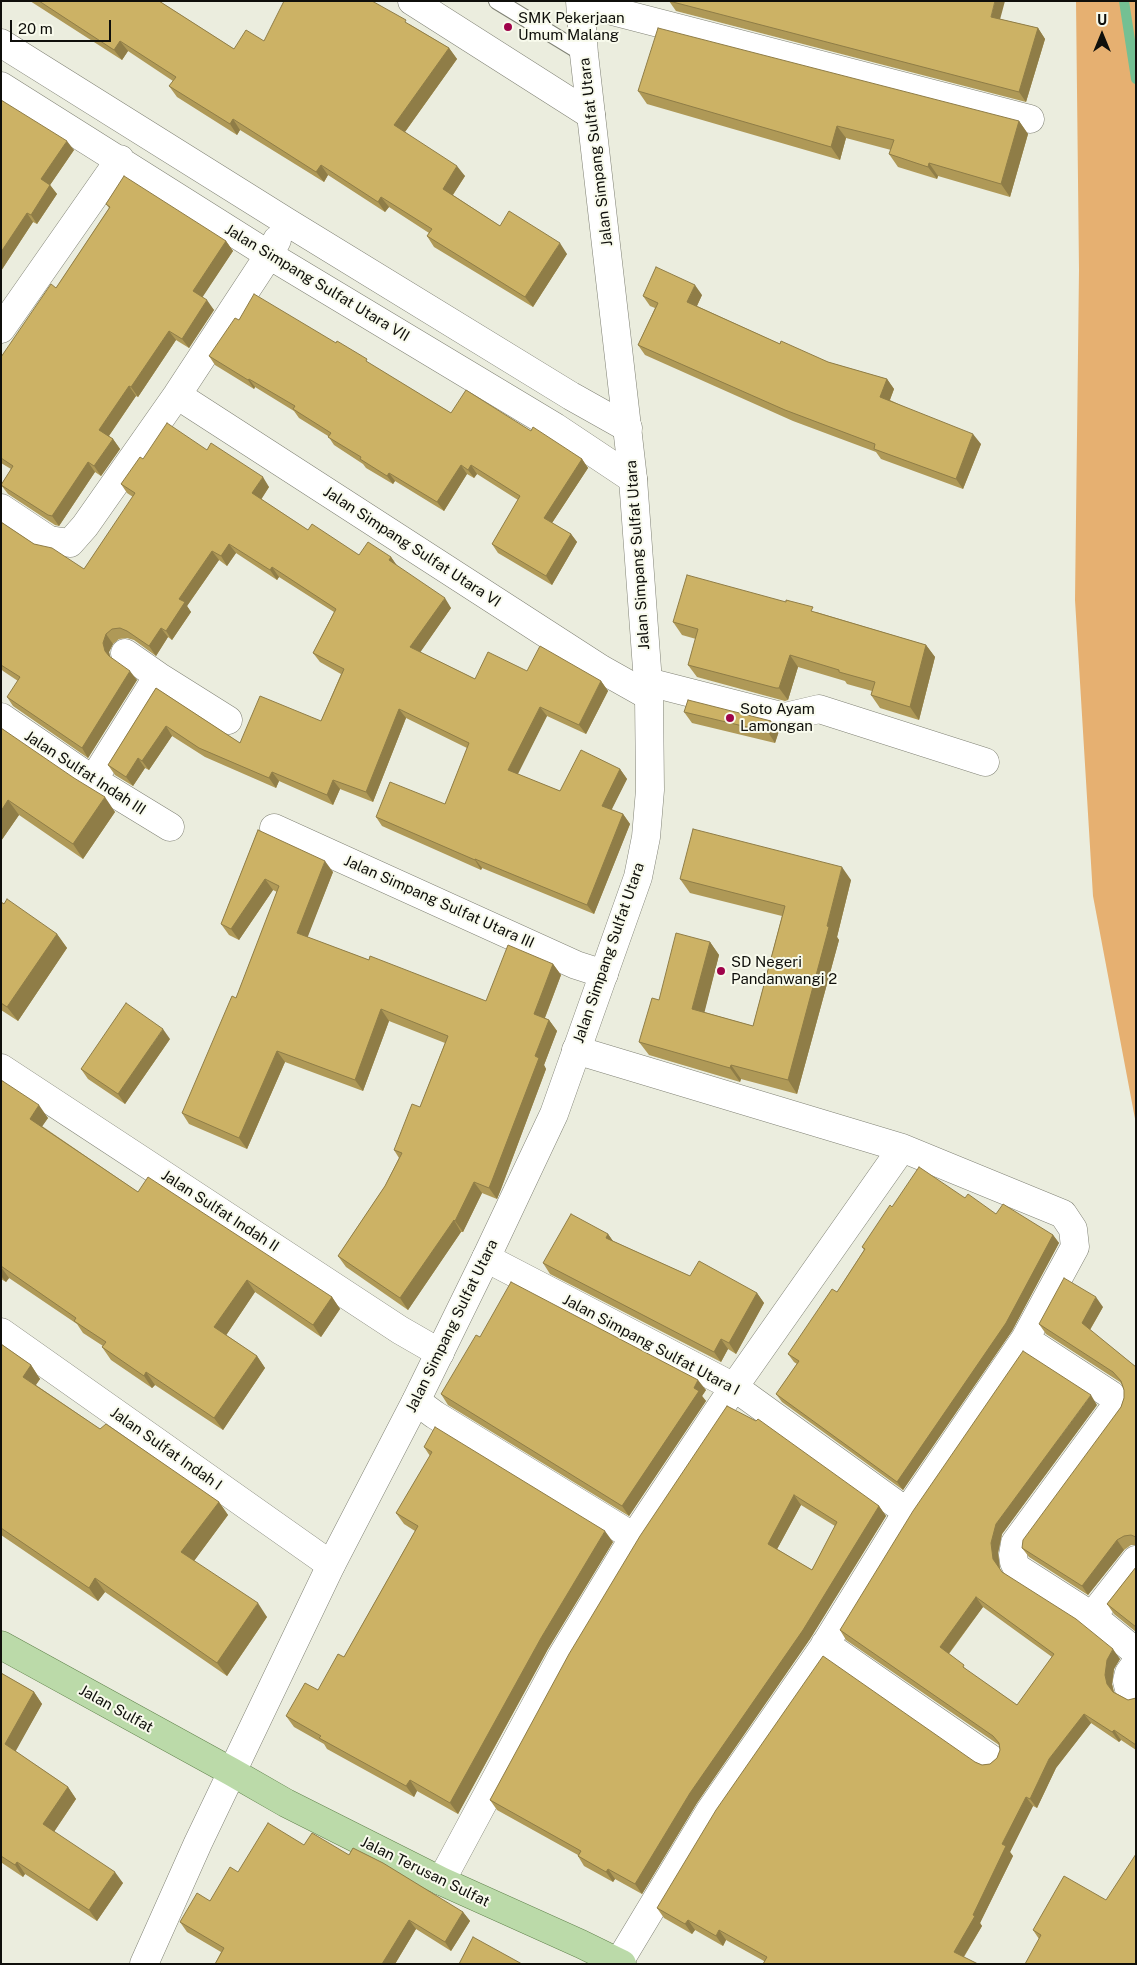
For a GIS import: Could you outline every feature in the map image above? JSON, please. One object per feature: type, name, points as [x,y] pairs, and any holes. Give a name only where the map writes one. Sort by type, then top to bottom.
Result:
[{"type":"main road","name":"Jalan Sulfat","points":[[1,1645],[232,1772]]},
{"type":"main road","name":"Jalan Terusan Sulfat","points":[[232,1772],[286,1803],[441,1881],[620,1963]]},
{"type":"street","points":[[412,1],[591,115]]},
{"type":"street","points":[[580,2],[1030,119]]},
{"type":"street","name":"Jalan Simpang Sulfat Utara","points":[[144,1964],[232,1772],[331,1564],[416,1402],[554,1114],[638,877],[646,837],[650,774],[648,689],[628,428],[584,54],[580,2]]},
{"type":"street","points":[[1,43],[286,222],[571,396],[628,428]]},
{"type":"street","name":"Jalan Simpang Sulfat Utara VII","points":[[1,86],[120,159],[269,255],[555,427],[633,479]]},
{"type":"street","points":[[1,329],[120,159]]},
{"type":"street","points":[[1,508],[49,540],[70,543],[85,526],[177,395],[269,255],[286,222]]},
{"type":"street","name":"Jalan Simpang Sulfat Utara VI","points":[[177,395],[601,669],[648,689],[785,717],[819,709],[985,762]]},
{"type":"street","points":[[125,653],[228,720]]},
{"type":"street","points":[[93,780],[158,676]]},
{"type":"street","name":"Jalan Sulfat Indah III","points":[[1,717],[93,780],[170,827]]},
{"type":"street","name":"Jalan Simpang Sulfat Utara III","points":[[274,828],[576,965],[604,974]]},
{"type":"street","points":[[576,1050],[902,1148],[1063,1214],[1073,1229],[1075,1247],[1025,1339],[907,1512],[825,1644],[710,1810],[620,1963]]},
{"type":"street","name":"Jalan Sulfat Indah II","points":[[1,1068],[400,1330],[440,1353]]},
{"type":"street","points":[[441,1881],[562,1656],[634,1537],[734,1387],[902,1148]]},
{"type":"street","name":"Jalan Simpang Sulfat Utara I","points":[[486,1258],[734,1387],[907,1512]]},
{"type":"street","name":"Jalan Sulfat Indah I","points":[[1,1332],[331,1564]]},
{"type":"street","points":[[1025,1339],[1111,1395],[1115,1400],[1115,1407],[1015,1543],[1013,1549],[1014,1562],[1017,1568],[1092,1616],[1136,1652]]},
{"type":"street","points":[[416,1402],[634,1537]]},
{"type":"street","points":[[1092,1616],[1136,1560]]},
{"type":"street","points":[[825,1644],[990,1759]]},
{"type":"street","points":[[1136,1663],[1129,1673],[1127,1681],[1129,1689],[1136,1694]]},
{"type":"lane","points":[[498,1],[584,54]]},
{"type":"shaded area","points":[[1076,1],[1136,1],[1136,1124],[1093,896],[1075,600],[1079,270]]},
{"type":"building","points":[[39,1],[159,1],[234,49],[246,30],[264,41],[284,1],[372,1],[449,48],[394,125],[457,166],[443,189],[500,226],[509,211],[560,243],[525,297],[427,236],[432,229],[381,197],[378,202],[321,165],[316,172],[233,119],[230,124],[169,86],[176,77],[120,41],[114,50]]},
{"type":"building","points":[[669,1],[995,1],[991,17],[1038,28],[1019,92]]},
{"type":"building","points":[[658,28],[1019,121],[1001,184],[929,163],[928,167],[889,154],[894,140],[837,126],[831,147],[638,91]]},
{"type":"building","points":[[1,100],[67,141],[41,179],[50,185],[31,215],[27,213],[1,252]]},
{"type":"building","points":[[124,176],[226,241],[193,291],[207,300],[182,339],[169,331],[131,387],[129,386],[99,430],[113,439],[94,466],[88,462],[52,516],[1,485],[13,466],[1,458],[1,357],[51,284],[56,288],[110,207],[106,204]]},
{"type":"building","points":[[656,267],[695,285],[687,302],[780,344],[781,341],[828,362],[887,379],[880,397],[973,434],[956,479],[874,449],[875,444],[785,410],[638,345],[658,303],[643,296]]},
{"type":"building","points":[[254,294],[336,343],[337,341],[367,359],[366,361],[451,413],[466,390],[531,431],[533,427],[582,459],[544,518],[571,534],[546,576],[492,544],[520,496],[471,465],[468,470],[461,465],[437,502],[389,473],[387,476],[360,459],[361,457],[328,437],[331,433],[293,409],[295,406],[209,356],[235,318],[239,320]]},
{"type":"building","points":[[167,423],[207,450],[211,443],[263,477],[252,493],[308,530],[312,524],[359,555],[368,542],[391,557],[389,560],[445,598],[410,647],[475,679],[488,652],[527,671],[540,646],[601,681],[579,725],[540,707],[508,770],[560,791],[581,750],[620,769],[602,806],[623,814],[587,905],[475,860],[376,817],[390,782],[445,804],[469,743],[399,709],[366,792],[333,780],[327,795],[272,772],[269,778],[199,748],[166,726],[142,761],[138,758],[126,777],[108,765],[156,688],[240,743],[260,696],[321,721],[344,669],[313,653],[336,609],[272,567],[270,570],[229,544],[221,556],[212,551],[179,599],[185,602],[166,631],[161,628],[149,646],[120,628],[112,629],[106,634],[103,643],[105,651],[130,671],[82,748],[7,697],[20,677],[1,665],[1,522],[34,544],[52,548],[84,569],[135,493],[121,484],[140,457],[143,459]]},
{"type":"building","points":[[687,575],[786,602],[786,600],[813,607],[811,611],[926,645],[910,707],[871,695],[875,682],[790,655],[779,688],[688,665],[698,629],[673,622]]},
{"type":"building","points":[[688,700],[771,721],[768,732],[684,712]]},
{"type":"building","points":[[1,728],[105,797],[73,844],[8,800],[1,811]]},
{"type":"building","points":[[693,829],[842,867],[827,926],[829,927],[788,1080],[731,1065],[730,1068],[639,1042],[652,998],[659,1000],[676,933],[710,942],[692,1009],[753,1026],[785,906],[680,879]]},
{"type":"building","points":[[258,830],[325,861],[297,933],[369,960],[370,956],[486,1001],[508,945],[553,964],[534,1014],[549,1020],[535,1056],[539,1058],[489,1188],[474,1182],[455,1221],[400,1298],[338,1256],[385,1186],[402,1153],[394,1150],[412,1104],[420,1107],[448,1036],[381,1009],[355,1080],[277,1051],[239,1138],[182,1113],[232,996],[236,998],[279,886],[265,879],[231,929],[221,924]]},
{"type":"building","points":[[7,899],[57,934],[7,1007],[1,1003],[1,902],[4,904]]},
{"type":"building","points":[[126,1003],[163,1029],[118,1094],[81,1069]]},
{"type":"building","points":[[1,1080],[39,1105],[30,1119],[138,1192],[148,1177],[332,1297],[313,1325],[247,1280],[214,1327],[257,1356],[214,1418],[146,1372],[144,1376],[102,1347],[106,1342],[74,1321],[76,1318],[1,1266]]},
{"type":"building","points":[[919,1167],[965,1198],[968,1194],[996,1214],[1003,1204],[1053,1235],[1006,1323],[897,1482],[776,1394],[799,1361],[788,1354],[832,1289],[837,1292],[865,1249],[862,1247],[890,1205],[892,1207]]},
{"type":"building","points":[[571,1214],[608,1234],[606,1238],[690,1276],[699,1261],[757,1293],[729,1343],[721,1339],[714,1352],[543,1263]]},
{"type":"building","points":[[1064,1278],[1096,1297],[1082,1323],[1136,1367],[1136,1537],[1131,1535],[1124,1536],[1117,1540],[1082,1586],[1022,1548],[1023,1540],[1121,1407],[1124,1398],[1121,1381],[1113,1372],[1039,1324]]},
{"type":"building","points":[[511,1282],[698,1380],[694,1388],[699,1391],[622,1506],[441,1394],[476,1335],[480,1337]]},
{"type":"building","points":[[1,1344],[31,1365],[23,1377],[100,1429],[106,1424],[219,1502],[181,1552],[258,1603],[217,1663],[95,1578],[89,1588],[1,1528]]},
{"type":"building","points":[[1023,1351],[1091,1395],[996,1524],[991,1543],[993,1559],[1002,1572],[1076,1619],[1113,1649],[1107,1660],[1105,1675],[1107,1684],[1113,1692],[1128,1700],[1136,1698],[1136,1745],[1114,1730],[1112,1732],[1084,1714],[1049,1759],[1030,1799],[1026,1797],[1002,1844],[1006,1846],[973,1915],[975,1916],[954,1952],[978,1964],[763,1964],[767,1957],[719,1930],[716,1936],[688,1920],[685,1924],[657,1908],[716,1810],[823,1656],[975,1762],[982,1765],[990,1764],[997,1758],[1000,1750],[999,1743],[993,1736],[840,1630],[913,1511]],"holes":[[[976,1597],[1054,1654],[1017,1705],[963,1667],[964,1665],[940,1647]]]},
{"type":"building","points":[[727,1406],[756,1421],[758,1419],[879,1506],[803,1630],[690,1793],[635,1884],[608,1869],[606,1872],[578,1856],[581,1851],[490,1800],[569,1654],[640,1536]],"holes":[[[794,1495],[837,1522],[812,1570],[768,1544]]]},
{"type":"building","points":[[435,1427],[605,1531],[541,1638],[450,1803],[410,1780],[406,1786],[319,1738],[321,1736],[286,1716],[305,1683],[318,1690],[338,1654],[344,1657],[418,1526],[396,1513],[432,1452],[424,1447]]},
{"type":"building","points":[[1136,1567],[1136,1627],[1107,1604]]},
{"type":"building","points":[[1,1673],[34,1692],[5,1744],[68,1787],[43,1824],[115,1872],[89,1910],[17,1862],[15,1865],[1,1856]]},
{"type":"building","points":[[268,1823],[304,1845],[312,1833],[349,1855],[353,1848],[383,1863],[463,1912],[445,1942],[409,1920],[382,1964],[215,1964],[224,1948],[180,1922],[197,1893],[210,1901],[230,1867],[238,1872]]},
{"type":"building","points":[[1136,1854],[1136,1964],[1025,1964],[1041,1935],[1033,1930],[1064,1876],[1106,1900]]},
{"type":"building","points":[[473,1937],[522,1964],[459,1964]]},
{"type":"waterway","points":[[1124,1],[1136,79]]},
{"type":"place","name":"SMK Pekerjaan Umum Malang","points":[[508,27]]},
{"type":"place","name":"Soto Ayam Lamongan","points":[[730,718]]},
{"type":"place","name":"SD Negeri Pandanwangi 2","points":[[721,971]]}]
